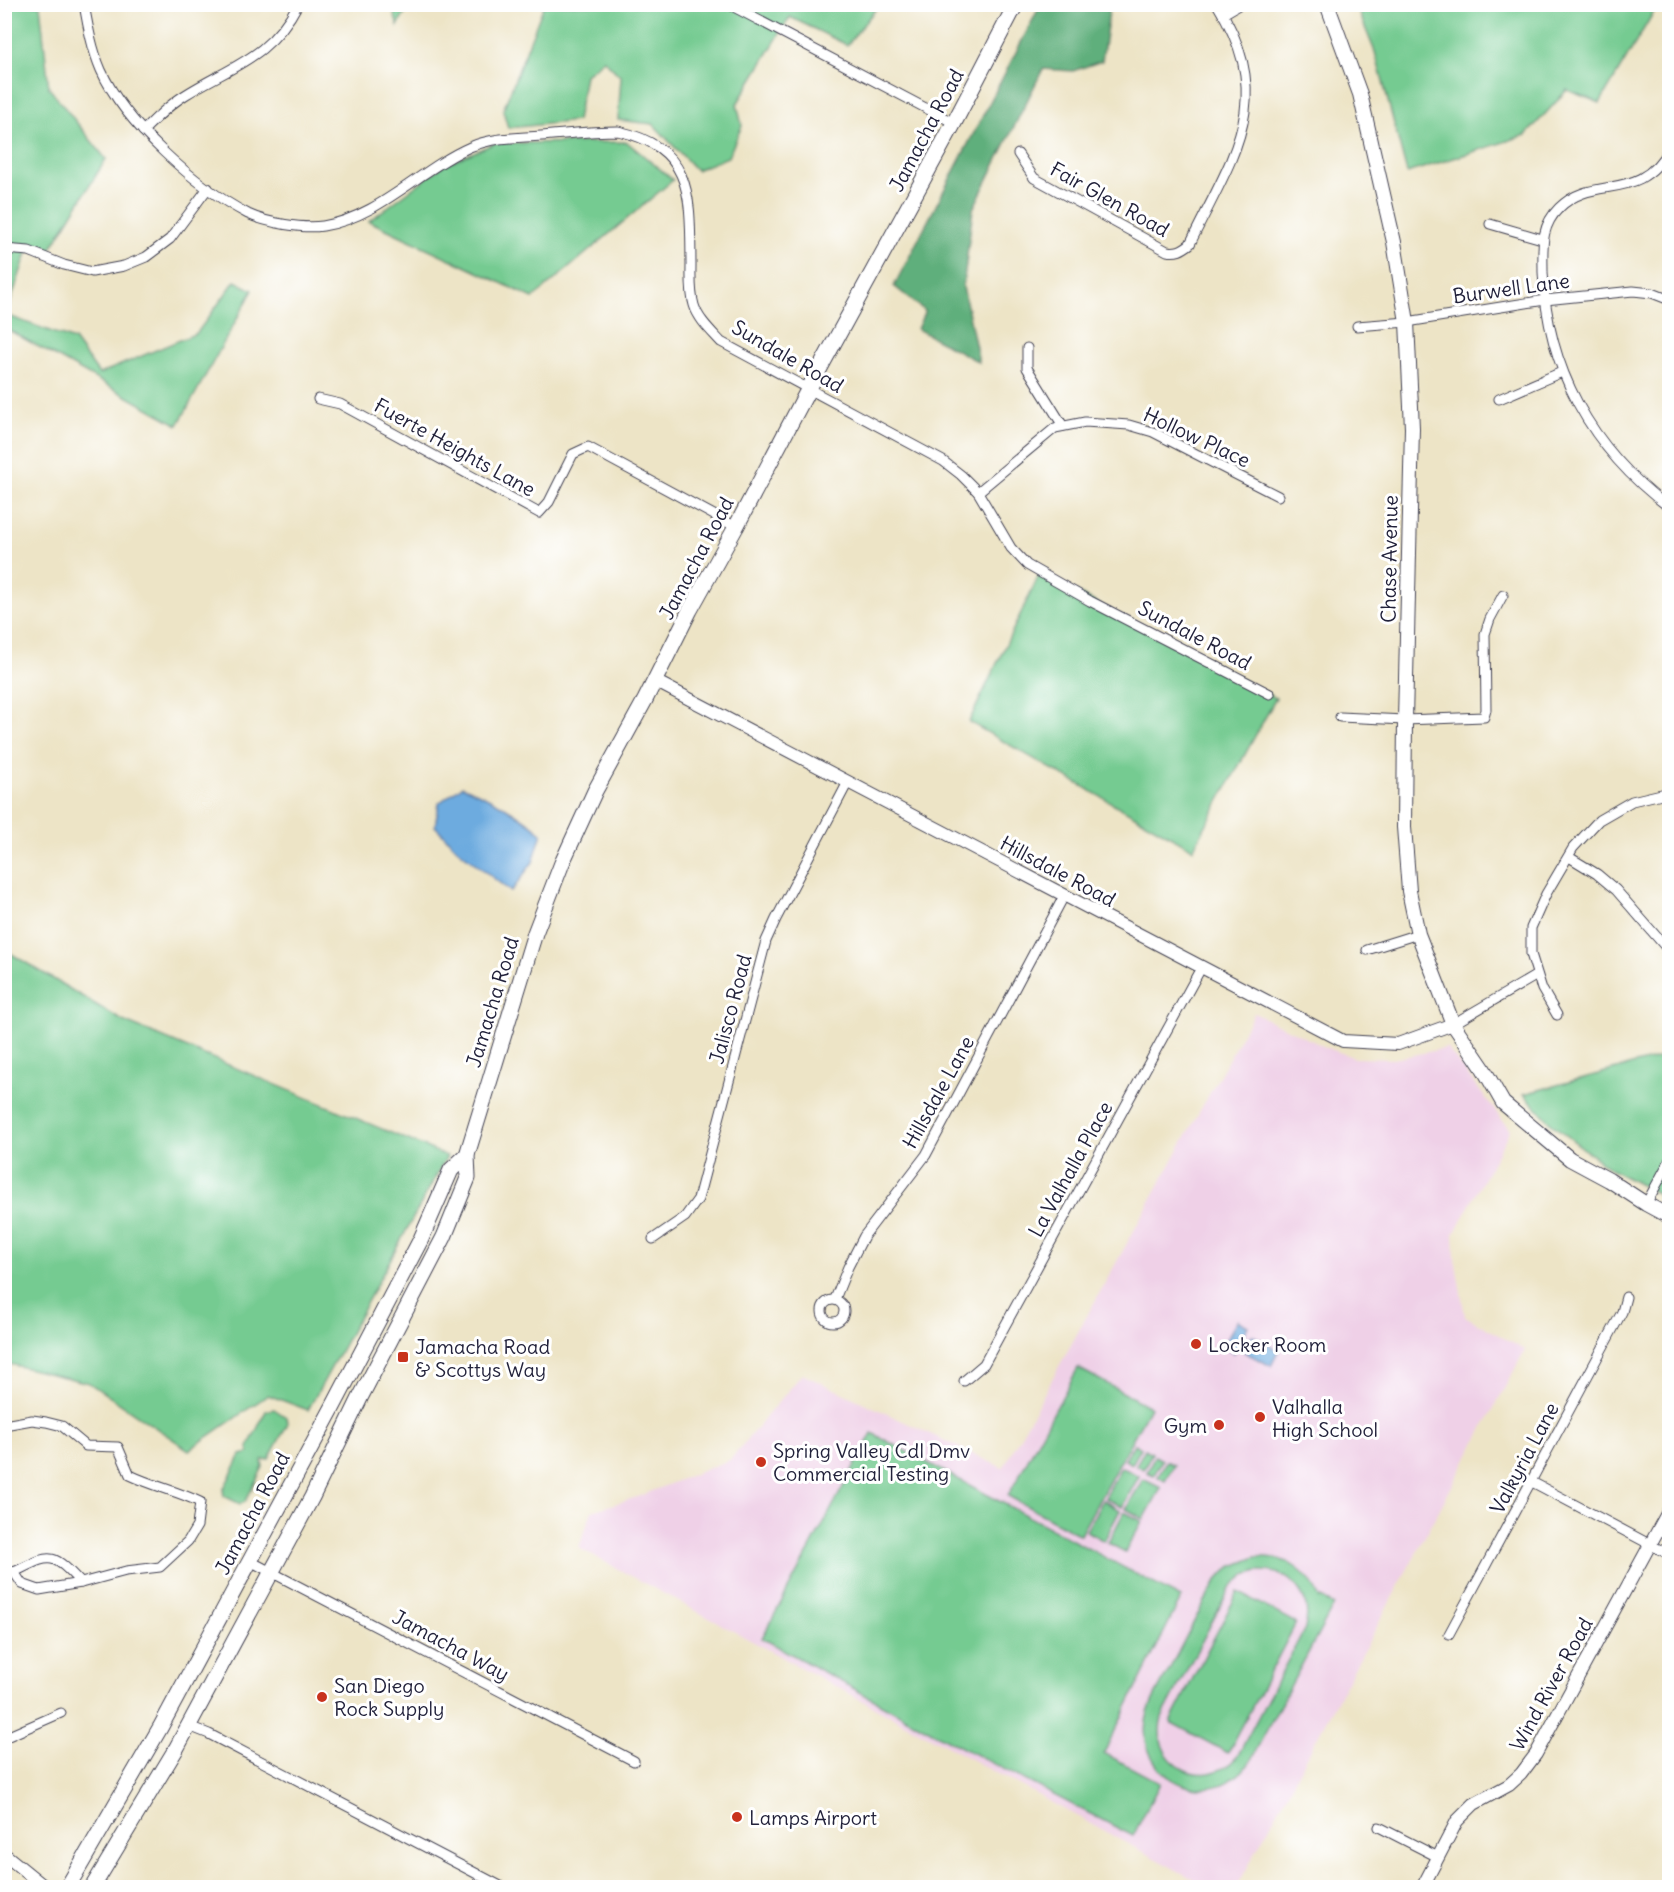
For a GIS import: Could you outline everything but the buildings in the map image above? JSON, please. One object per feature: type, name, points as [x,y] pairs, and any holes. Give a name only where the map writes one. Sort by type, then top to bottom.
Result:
[{"type":"main road","name":"Jamacha Road","points":[[92,1887],[189,1726],[273,1571],[444,1237],[468,1178],[467,1155],[535,933],[562,863],[595,790],[1016,4]]},
{"type":"main road","name":"Chase Avenue","points":[[1326,4],[1360,94],[1394,242],[1407,322],[1412,428],[1404,827],[1408,891],[1418,934],[1453,1024],[1483,1068],[1503,1103],[1570,1159],[1609,1180],[1646,1204]]},
{"type":"main road","name":"Jamacha Road","points":[[67,1887],[160,1728],[334,1405],[421,1239],[451,1170],[467,1155]]},
{"type":"main road","points":[[1646,1204],[1670,1217]]},
{"type":"main road","points":[[334,1405],[361,1396]]},
{"type":"street","name":"Sundale Road","points":[[84,4],[89,34],[101,70],[128,114],[175,161],[208,188],[250,215],[276,223],[322,226],[360,215],[455,154],[486,140],[618,131],[650,142],[667,155],[679,171],[687,188],[690,202],[691,288],[694,305],[700,317],[721,342],[943,461],[978,492],[1011,548],[1027,565],[1090,601],[1270,694]]},
{"type":"street","points":[[143,131],[183,96],[249,60],[271,41],[290,19],[298,4]]},
{"type":"street","points":[[728,4],[954,123]]},
{"type":"street","name":"Fair Glen Road","points":[[1018,154],[1034,178],[1167,250],[1174,252],[1184,249],[1190,244],[1235,152],[1246,112],[1247,84],[1243,59],[1235,35],[1217,4]]},
{"type":"street","points":[[1223,14],[1240,4]]},
{"type":"street","points":[[1670,147],[1661,162],[1643,178],[1628,184],[1581,194],[1566,202],[1550,220],[1542,238],[1545,300],[1562,372],[1584,415],[1610,450],[1644,486],[1670,508]]},
{"type":"street","points":[[4,249],[29,251],[64,265],[92,272],[124,266],[146,257],[170,239],[208,188]]},
{"type":"street","points":[[1490,224],[1542,238]]},
{"type":"street","name":"Burwell Lane","points":[[1357,326],[1407,322],[1545,300],[1633,291],[1652,293],[1670,300]]},
{"type":"street","points":[[1027,348],[1027,368],[1063,426]]},
{"type":"street","points":[[1499,399],[1562,372]]},
{"type":"street","name":"Fuerte Heights Lane","points":[[318,399],[340,404],[539,513],[549,502],[573,454],[588,447],[736,527]]},
{"type":"street","name":"Hollow Place","points":[[978,492],[1055,428],[1085,422],[1129,425],[1153,432],[1278,496]]},
{"type":"street","points":[[1340,717],[1405,720],[1484,717],[1486,710],[1485,634],[1490,619],[1503,596]]},
{"type":"street","name":"Hillsdale Road","points":[[655,681],[1343,1041],[1398,1044],[1453,1024]]},
{"type":"street","name":"Jalisco Road","points":[[652,1239],[685,1217],[698,1199],[766,941],[848,783]]},
{"type":"street","points":[[1557,1015],[1537,975],[1530,954],[1531,928],[1546,894],[1590,828],[1610,812],[1632,801],[1670,792]]},
{"type":"street","points":[[1569,857],[1597,874],[1616,890],[1670,952]]},
{"type":"street","name":"Hillsdale Lane","points":[[835,1299],[864,1236],[926,1155],[1064,896]]},
{"type":"street","points":[[1367,951],[1418,934]]},
{"type":"street","name":"La Valhalla Place","points":[[964,1381],[984,1364],[1201,968]]},
{"type":"street","points":[[1453,1024],[1537,975]]},
{"type":"street","points":[[1646,1204],[1670,1160]]},
{"type":"street","name":"Valkyria Lane","points":[[1449,1634],[1622,1312],[1626,1297]]},
{"type":"street","points":[[4,1425],[32,1420],[46,1422],[62,1426],[86,1446],[118,1447],[130,1475],[156,1487],[178,1491],[200,1502],[197,1526],[188,1541],[160,1567],[126,1571],[81,1583],[39,1590],[22,1584],[9,1570],[44,1558],[54,1558],[62,1562],[81,1583]]},
{"type":"street","points":[[1532,1482],[1670,1555]]},
{"type":"street","name":"Wind River Road","points":[[1422,1887],[1457,1821],[1474,1804],[1509,1785],[1521,1774],[1536,1754],[1670,1508]]},
{"type":"street","name":"Jamacha Way","points":[[250,1561],[634,1761]]},
{"type":"street","points":[[4,1738],[61,1713]]},
{"type":"street","points":[[189,1726],[209,1734],[504,1887]]},
{"type":"street","points":[[1379,1827],[1438,1857]]},
{"type":"street","points":[[4,1854],[46,1887]]},
{"type":"shaded area","name":"Valhalla High School","points":[[1254,1013],[1325,1047],[1355,1058],[1394,1059],[1447,1048],[1510,1130],[1454,1234],[1455,1258],[1465,1316],[1525,1350],[1237,1887],[1208,1887],[579,1548],[592,1511],[637,1497],[730,1460],[802,1374],[1003,1468]]},
{"type":"green space","points":[[1041,4],[1110,5],[1102,61],[1073,71],[1043,69],[973,209],[963,287],[979,362],[917,329],[925,311],[894,286]]},
{"type":"green space","points":[[5,5],[40,5],[49,88],[106,159],[50,250],[30,244],[6,315],[74,340],[99,374],[197,333],[235,281],[253,290],[178,425],[5,328]]},
{"type":"green space","points":[[391,5],[409,5],[398,26]]},
{"type":"green space","points":[[544,5],[879,5],[847,45],[790,17],[737,104],[742,126],[728,157],[696,170],[653,124],[618,120],[621,77],[604,60],[585,75],[577,121],[508,128],[503,110]]},
{"type":"green space","points":[[1356,5],[1658,5],[1600,103],[1567,90],[1526,135],[1407,173],[1375,52]]},
{"type":"green space","points":[[627,142],[673,180],[533,298],[369,221],[444,165],[495,143]]},
{"type":"green space","points":[[1040,573],[1276,698],[1193,849],[969,722]]},
{"type":"green space","points":[[5,950],[123,1021],[447,1156],[308,1410],[268,1395],[189,1450],[89,1383],[5,1363]]},
{"type":"green space","points":[[1669,1055],[1669,1200],[1610,1169],[1553,1125],[1524,1094]]},
{"type":"green space","points":[[1078,1368],[1150,1407],[1080,1535],[1008,1496]]},
{"type":"green space","points":[[274,1409],[286,1417],[288,1423],[269,1459],[262,1460],[263,1467],[245,1502],[240,1504],[224,1496],[223,1490],[241,1455],[249,1453],[248,1447],[266,1411]]},
{"type":"green space","points":[[872,1433],[1181,1598],[1104,1753],[1160,1783],[1133,1836],[934,1733],[762,1638]]},
{"type":"green space","points":[[1134,1444],[1141,1448],[1132,1464],[1125,1460]]},
{"type":"green space","points":[[1145,1449],[1152,1453],[1144,1469],[1136,1465]]},
{"type":"green space","points":[[1155,1456],[1162,1460],[1154,1475],[1147,1472]]},
{"type":"green space","points":[[1166,1461],[1174,1465],[1165,1481],[1158,1477]]},
{"type":"green space","points":[[1121,1467],[1139,1476],[1122,1507],[1105,1498]]},
{"type":"green space","points":[[1143,1479],[1161,1488],[1144,1519],[1126,1509]]},
{"type":"green space","points":[[1103,1500],[1120,1510],[1104,1541],[1086,1531]]},
{"type":"green space","points":[[1124,1512],[1142,1521],[1125,1552],[1108,1543]]},
{"type":"green space","points":[[1256,1557],[1287,1562],[1310,1580],[1320,1599],[1334,1605],[1248,1765],[1223,1784],[1208,1788],[1191,1787],[1171,1779],[1156,1763],[1147,1744],[1146,1722],[1157,1692],[1206,1600],[1218,1579],[1231,1567]],"holes":[[[1258,1571],[1280,1575],[1297,1587],[1306,1605],[1305,1628],[1237,1757],[1224,1768],[1210,1773],[1195,1773],[1182,1768],[1171,1760],[1164,1748],[1160,1734],[1162,1717],[1230,1588],[1245,1575]]]},
{"type":"green space","points":[[1238,1592],[1296,1623],[1228,1753],[1170,1722]]},
{"type":"water","points":[[462,786],[504,806],[542,833],[533,862],[511,892],[457,849],[435,826],[439,803]]},
{"type":"water","points":[[1237,1320],[1248,1326],[1234,1353],[1223,1347]]},
{"type":"water","points":[[1252,1335],[1279,1350],[1271,1366],[1244,1352]]},
{"type":"place","name":"Locker Room","points":[[1196,1344]]},
{"type":"place","name":"Jamacha Road & Scottys Way","points":[[403,1357]]},
{"type":"place","name":"Valhalla High School","points":[[1260,1417]]},
{"type":"place","name":"Gym","points":[[1219,1425]]},
{"type":"place","name":"Spring Valley Cdl Dmv Commercial Testing","points":[[761,1462]]},
{"type":"place","name":"San Diego Rock Supply","points":[[322,1697]]},
{"type":"place","name":"Lamps Airport","points":[[737,1817]]}]
